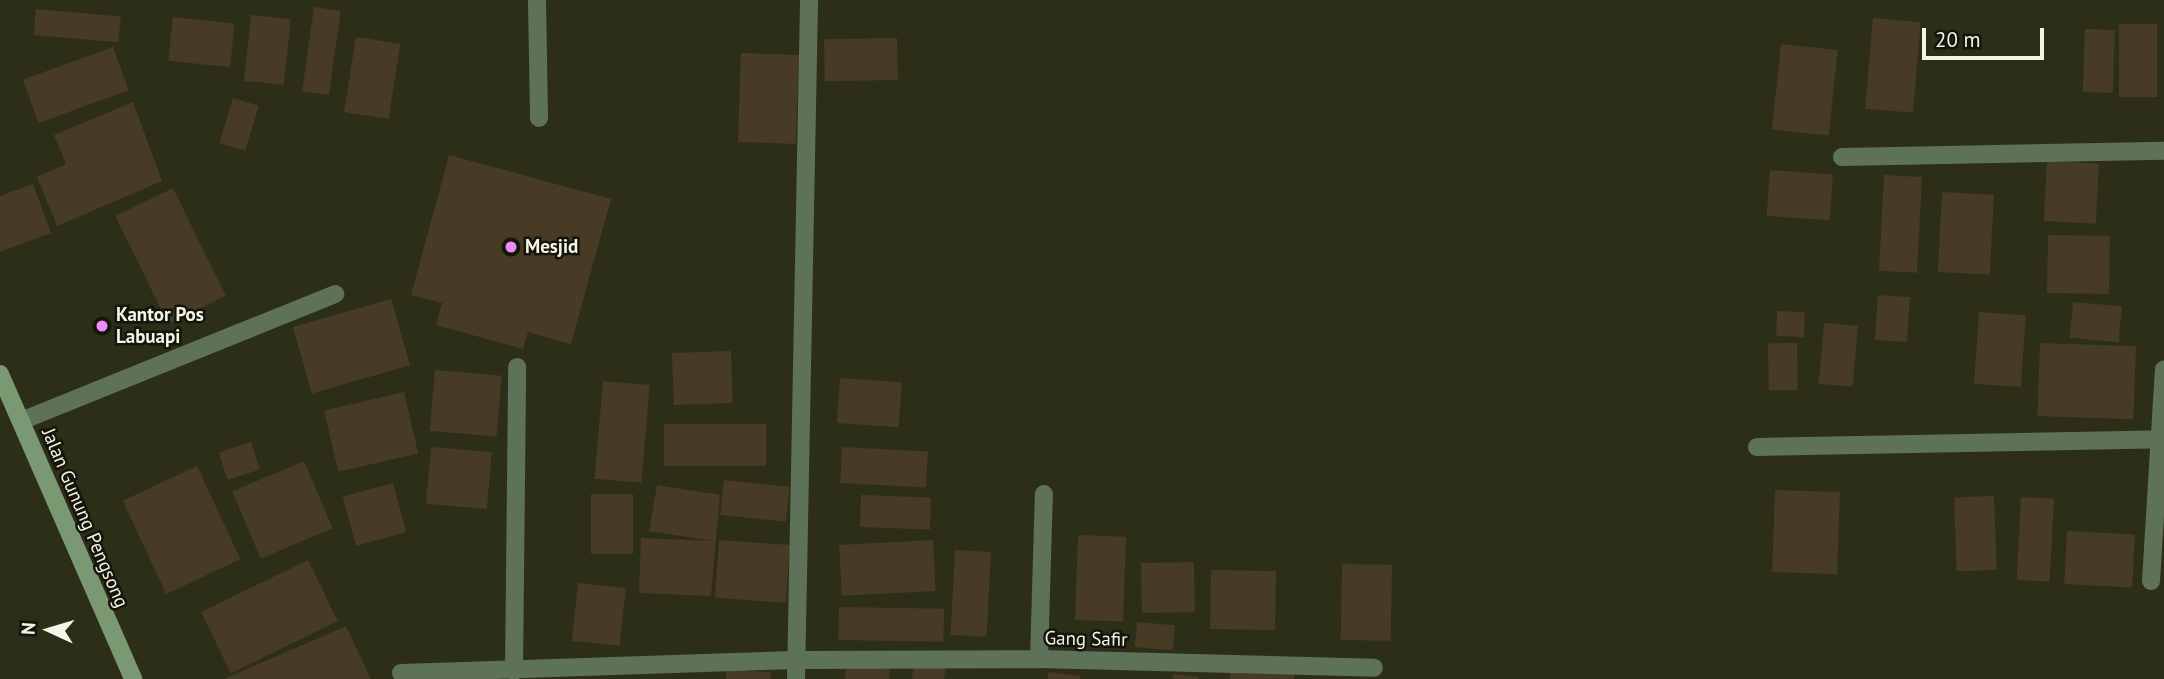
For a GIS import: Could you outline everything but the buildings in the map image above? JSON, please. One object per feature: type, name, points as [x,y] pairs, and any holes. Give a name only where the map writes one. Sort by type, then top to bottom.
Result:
[{"type":"street","points":[[537,0],[539,118]]},
{"type":"street","points":[[796,679],[809,0]]},
{"type":"street","points":[[1842,158],[2164,151]]},
{"type":"street","points":[[21,421],[335,294]]},
{"type":"street","points":[[514,671],[517,367]]},
{"type":"street","points":[[2151,581],[2162,439],[2164,369]]},
{"type":"street","name":"Jalan Gunung Pengsong","points":[[0,374],[133,679]]},
{"type":"street","points":[[1757,447],[2162,439]]},
{"type":"street","points":[[1039,659],[1044,494]]},
{"type":"street","name":"Gang Safir","points":[[401,673],[514,671],[587,674],[796,660],[1039,659],[1374,668]]},
{"type":"place","name":"Mesjid","points":[[511,247]]},
{"type":"place","name":"Kantor Pos Labuapi","points":[[102,326]]}]
